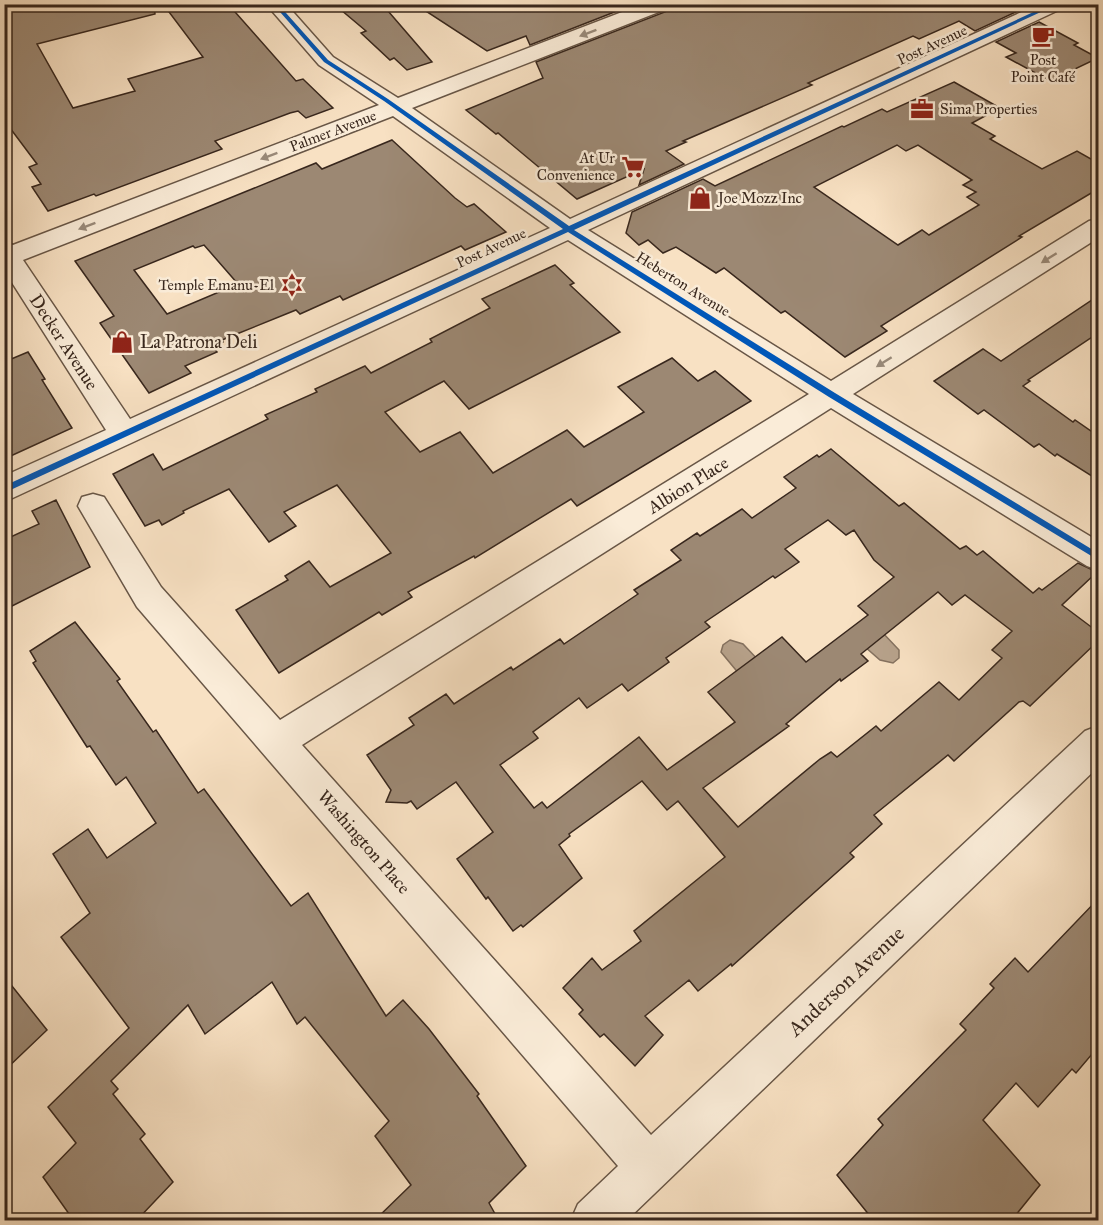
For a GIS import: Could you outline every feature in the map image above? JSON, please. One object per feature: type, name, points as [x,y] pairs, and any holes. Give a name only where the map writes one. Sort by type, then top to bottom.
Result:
[{"type":"street","name":"Palmer Avenue","points":[[6,255],[662,4]]},
{"type":"street","name":"Post Avenue","points":[[4,490],[1056,4]]},
{"type":"street","name":"Heberton Avenue","points":[[276,5],[326,61],[568,229],[832,395],[1098,557]]},
{"type":"street","name":"Albion Place","points":[[276,742],[1098,227]]},
{"type":"street","name":"Decker Avenue","points":[[6,255],[124,434]]},
{"type":"street","name":"Washington Place","points":[[93,506],[149,597],[649,1167]]},
{"type":"street","name":"Anderson Avenue","points":[[594,1221],[1098,743]]},
{"type":"shaded area","points":[[882,632],[899,650],[899,658],[893,663],[880,660],[864,646]]},
{"type":"shaded area","points":[[730,640],[743,644],[761,663],[740,675],[721,652],[723,645]]},
{"type":"building","points":[[4,4],[154,4],[155,14],[37,44],[73,108],[135,91],[128,79],[203,57],[163,4],[228,4],[296,81],[303,79],[333,108],[306,118],[298,111],[290,113],[215,141],[222,149],[96,196],[94,194],[48,211],[32,187],[41,184],[29,167],[37,164],[4,120]]},
{"type":"building","points":[[334,4],[382,4],[432,62],[407,70],[394,58],[390,60],[361,33],[366,31]]},
{"type":"building","points":[[415,4],[635,4],[530,45],[526,36],[487,51]]},
{"type":"building","points":[[673,4],[720,4],[724,7],[731,4],[1006,4],[1018,11],[975,31],[959,21],[919,39],[913,36],[808,83],[812,85],[683,141],[686,142],[666,151],[684,164],[639,185],[644,169],[577,199],[498,133],[496,134],[466,110],[543,78],[536,62],[670,10]]},
{"type":"building","points":[[1039,22],[1078,43],[1074,45],[1098,58],[1050,81],[1006,57],[1016,53],[996,42]]},
{"type":"building","points":[[954,82],[1000,108],[972,123],[995,136],[990,139],[1042,169],[1077,151],[1098,163],[1098,189],[1019,236],[1022,237],[881,326],[887,331],[845,357],[785,311],[781,313],[724,268],[716,273],[676,247],[663,253],[648,240],[639,245],[626,233],[632,212],[703,179],[715,186],[842,126],[882,109],[887,112]],"holes":[[[897,145],[906,151],[918,145],[972,180],[963,185],[976,192],[967,197],[979,205],[929,235],[922,230],[898,245],[814,187]]]},
{"type":"building","points":[[392,140],[455,198],[467,207],[474,204],[506,232],[465,250],[461,246],[343,300],[340,296],[300,314],[296,310],[222,340],[223,342],[213,347],[217,352],[185,366],[191,373],[149,393],[100,323],[114,316],[75,261],[316,163],[322,169]],"holes":[[[204,245],[238,284],[167,314],[134,270],[193,246],[195,248]]]},
{"type":"building","points":[[555,265],[574,283],[570,285],[620,332],[469,409],[444,381],[385,412],[420,452],[460,432],[493,473],[567,430],[584,447],[644,412],[618,387],[672,358],[698,381],[715,371],[751,401],[577,506],[571,499],[475,558],[474,556],[408,592],[412,597],[382,615],[379,612],[279,673],[236,610],[288,580],[285,576],[309,561],[330,587],[391,553],[337,485],[284,512],[296,526],[269,542],[229,489],[183,511],[184,513],[162,525],[159,520],[145,526],[113,474],[153,454],[163,470],[268,419],[265,415],[317,392],[315,389],[365,366],[371,373],[432,342],[430,339],[490,308],[482,299]]},
{"type":"building","points":[[1098,296],[1098,333],[1028,380],[1030,381],[1023,386],[1073,422],[1075,420],[1098,436],[1098,480],[1057,454],[1055,456],[1039,444],[1034,447],[984,410],[978,414],[934,381],[983,349],[1001,361]]},
{"type":"building","points":[[28,352],[45,379],[42,380],[72,428],[4,459],[4,362]]},
{"type":"building","points":[[831,449],[899,506],[904,503],[960,549],[966,546],[977,555],[983,551],[1033,593],[1039,588],[1042,590],[1078,563],[1097,572],[1062,605],[1098,632],[1098,641],[1030,706],[1023,701],[1019,702],[954,761],[948,755],[874,815],[882,824],[850,853],[854,857],[732,966],[731,964],[698,991],[689,980],[645,1016],[663,1035],[635,1066],[604,1034],[600,1037],[579,1014],[583,1010],[563,988],[592,958],[602,970],[641,941],[634,931],[725,857],[678,801],[667,810],[642,781],[569,834],[570,836],[559,845],[582,878],[523,927],[521,925],[513,931],[457,859],[493,832],[456,782],[417,809],[411,801],[407,803],[386,802],[391,790],[367,755],[414,725],[409,718],[446,694],[454,704],[511,667],[513,670],[560,639],[564,644],[638,594],[634,590],[681,560],[671,550],[697,533],[700,536],[742,509],[752,518],[796,488],[784,477],[817,455],[819,457]],"holes":[[[828,520],[846,535],[854,530],[874,560],[894,577],[858,606],[868,615],[806,662],[782,637],[708,692],[735,722],[667,770],[639,737],[547,808],[542,802],[534,808],[500,765],[538,738],[533,732],[579,698],[587,708],[622,684],[628,691],[669,662],[666,658],[710,627],[705,622],[773,576],[775,578],[799,562],[785,549]],[[938,592],[952,605],[965,595],[1012,631],[992,650],[1002,658],[959,700],[939,682],[881,731],[876,726],[837,757],[831,752],[820,759],[738,827],[703,788],[789,726],[786,724],[840,679],[841,681],[868,661],[861,654]]]},
{"type":"building","points":[[56,500],[90,567],[4,610],[4,540],[39,524],[32,511]]},
{"type":"building","points":[[75,622],[120,679],[117,681],[153,732],[156,730],[198,793],[204,789],[291,906],[308,893],[386,1016],[403,1000],[429,1029],[479,1094],[477,1096],[526,1166],[489,1203],[499,1221],[374,1221],[411,1185],[375,1136],[389,1121],[305,1017],[297,1024],[272,982],[205,1034],[188,1005],[111,1081],[118,1089],[113,1094],[145,1134],[140,1139],[173,1182],[136,1221],[74,1221],[43,1177],[76,1143],[48,1107],[129,1028],[61,937],[90,913],[53,854],[88,829],[107,858],[156,823],[126,777],[116,785],[90,746],[87,747],[33,663],[36,661],[30,651]]},
{"type":"building","points":[[1098,899],[1098,1047],[1076,1073],[1072,1069],[1038,1107],[1016,1083],[983,1120],[1040,1185],[1011,1221],[874,1221],[837,1175],[883,1125],[878,1119],[966,1030],[960,1024],[994,988],[990,984],[1015,958],[1028,972]]},
{"type":"building","points":[[4,976],[47,1030],[4,1071]]},
{"type":"cycle path","points":[[275,4],[326,61],[386,100],[568,229],[832,395],[1098,557]]},
{"type":"cycle path","points":[[4,490],[1056,4]]},
{"type":"place","name":"Post Point Café","points":[[1043,36]]},
{"type":"place","name":"Sima Properties","points":[[922,109]]},
{"type":"place","name":"At Ur Convenience","points":[[633,167]]},
{"type":"place","name":"Joe Mozz Inc","points":[[700,198]]},
{"type":"place","name":"Temple Emanu-El","points":[[292,285]]},
{"type":"place","name":"La Patrona Deli","points":[[122,342]]}]
